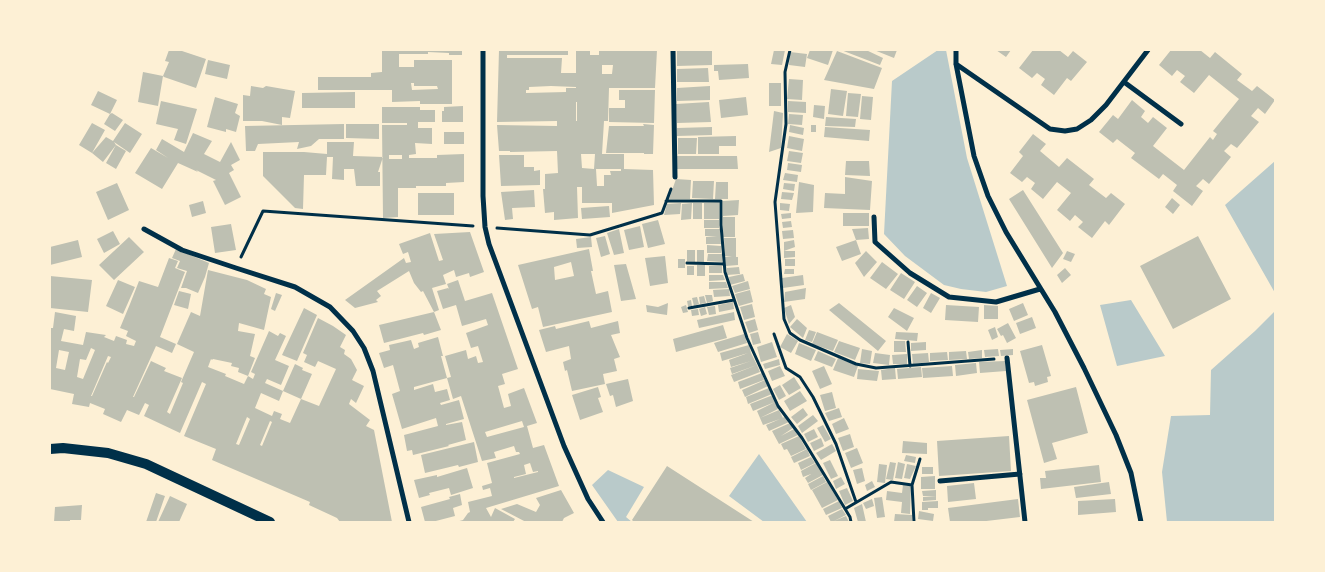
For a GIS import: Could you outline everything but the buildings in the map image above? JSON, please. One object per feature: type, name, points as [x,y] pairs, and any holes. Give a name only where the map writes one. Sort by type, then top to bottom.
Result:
[{"type":"main road","points":[[50,449],[63,448],[108,453],[146,464],[270,522]]},
{"type":"street","points":[[483,50],[483,196],[485,227],[489,244],[564,446],[588,499],[603,522]]},
{"type":"street","points":[[673,50],[675,177]]},
{"type":"street","points":[[956,50],[956,64],[974,156],[988,196],[1006,232],[1055,312],[1116,435],[1131,473],[1141,522]]},
{"type":"street","points":[[956,64],[1050,129],[1065,131],[1077,129],[1091,120],[1124,82],[1148,50]]},
{"type":"street","points":[[1124,82],[1181,124]]},
{"type":"street","points":[[874,217],[875,242],[910,273],[949,297],[996,302],[1040,289]]},
{"type":"street","points":[[144,229],[182,250],[295,288],[330,307],[354,331],[364,348],[373,371],[409,522]]},
{"type":"street","points":[[1007,358],[1026,522]]},
{"type":"street","points":[[940,481],[1020,474]]},
{"type":"path","points":[[790,50],[784,72],[786,124],[775,202],[784,319],[790,333],[800,340],[856,364],[876,368],[1007,358]]},
{"type":"path","points":[[236,268],[263,211],[590,235],[662,213],[666,201],[721,201],[725,272],[747,338],[778,406],[802,438],[851,522]]},
{"type":"path","points":[[687,263],[724,264]]},
{"type":"path","points":[[689,308],[734,300]]},
{"type":"path","points":[[774,334],[786,368],[800,377],[817,405],[836,444],[856,502]]},
{"type":"path","points":[[908,342],[910,366]]},
{"type":"path","points":[[914,522],[912,485],[920,459]]},
{"type":"path","points":[[845,509],[890,482],[912,485]]},
{"type":"shaded area","points":[[938,50],[946,50],[967,158],[1007,286],[986,292],[944,285],[905,256],[884,234],[892,81]]},
{"type":"shaded area","points":[[1275,161],[1275,293],[1225,205]]},
{"type":"shaded area","points":[[1131,300],[1165,356],[1117,366],[1100,305]]},
{"type":"shaded area","points":[[1275,311],[1275,522],[1167,522],[1162,472],[1171,416],[1210,415],[1211,370]]},
{"type":"shaded area","points":[[759,454],[807,522],[764,522],[729,496]]},
{"type":"shaded area","points":[[608,470],[644,487],[626,517],[632,522],[618,522],[592,485]]}]
